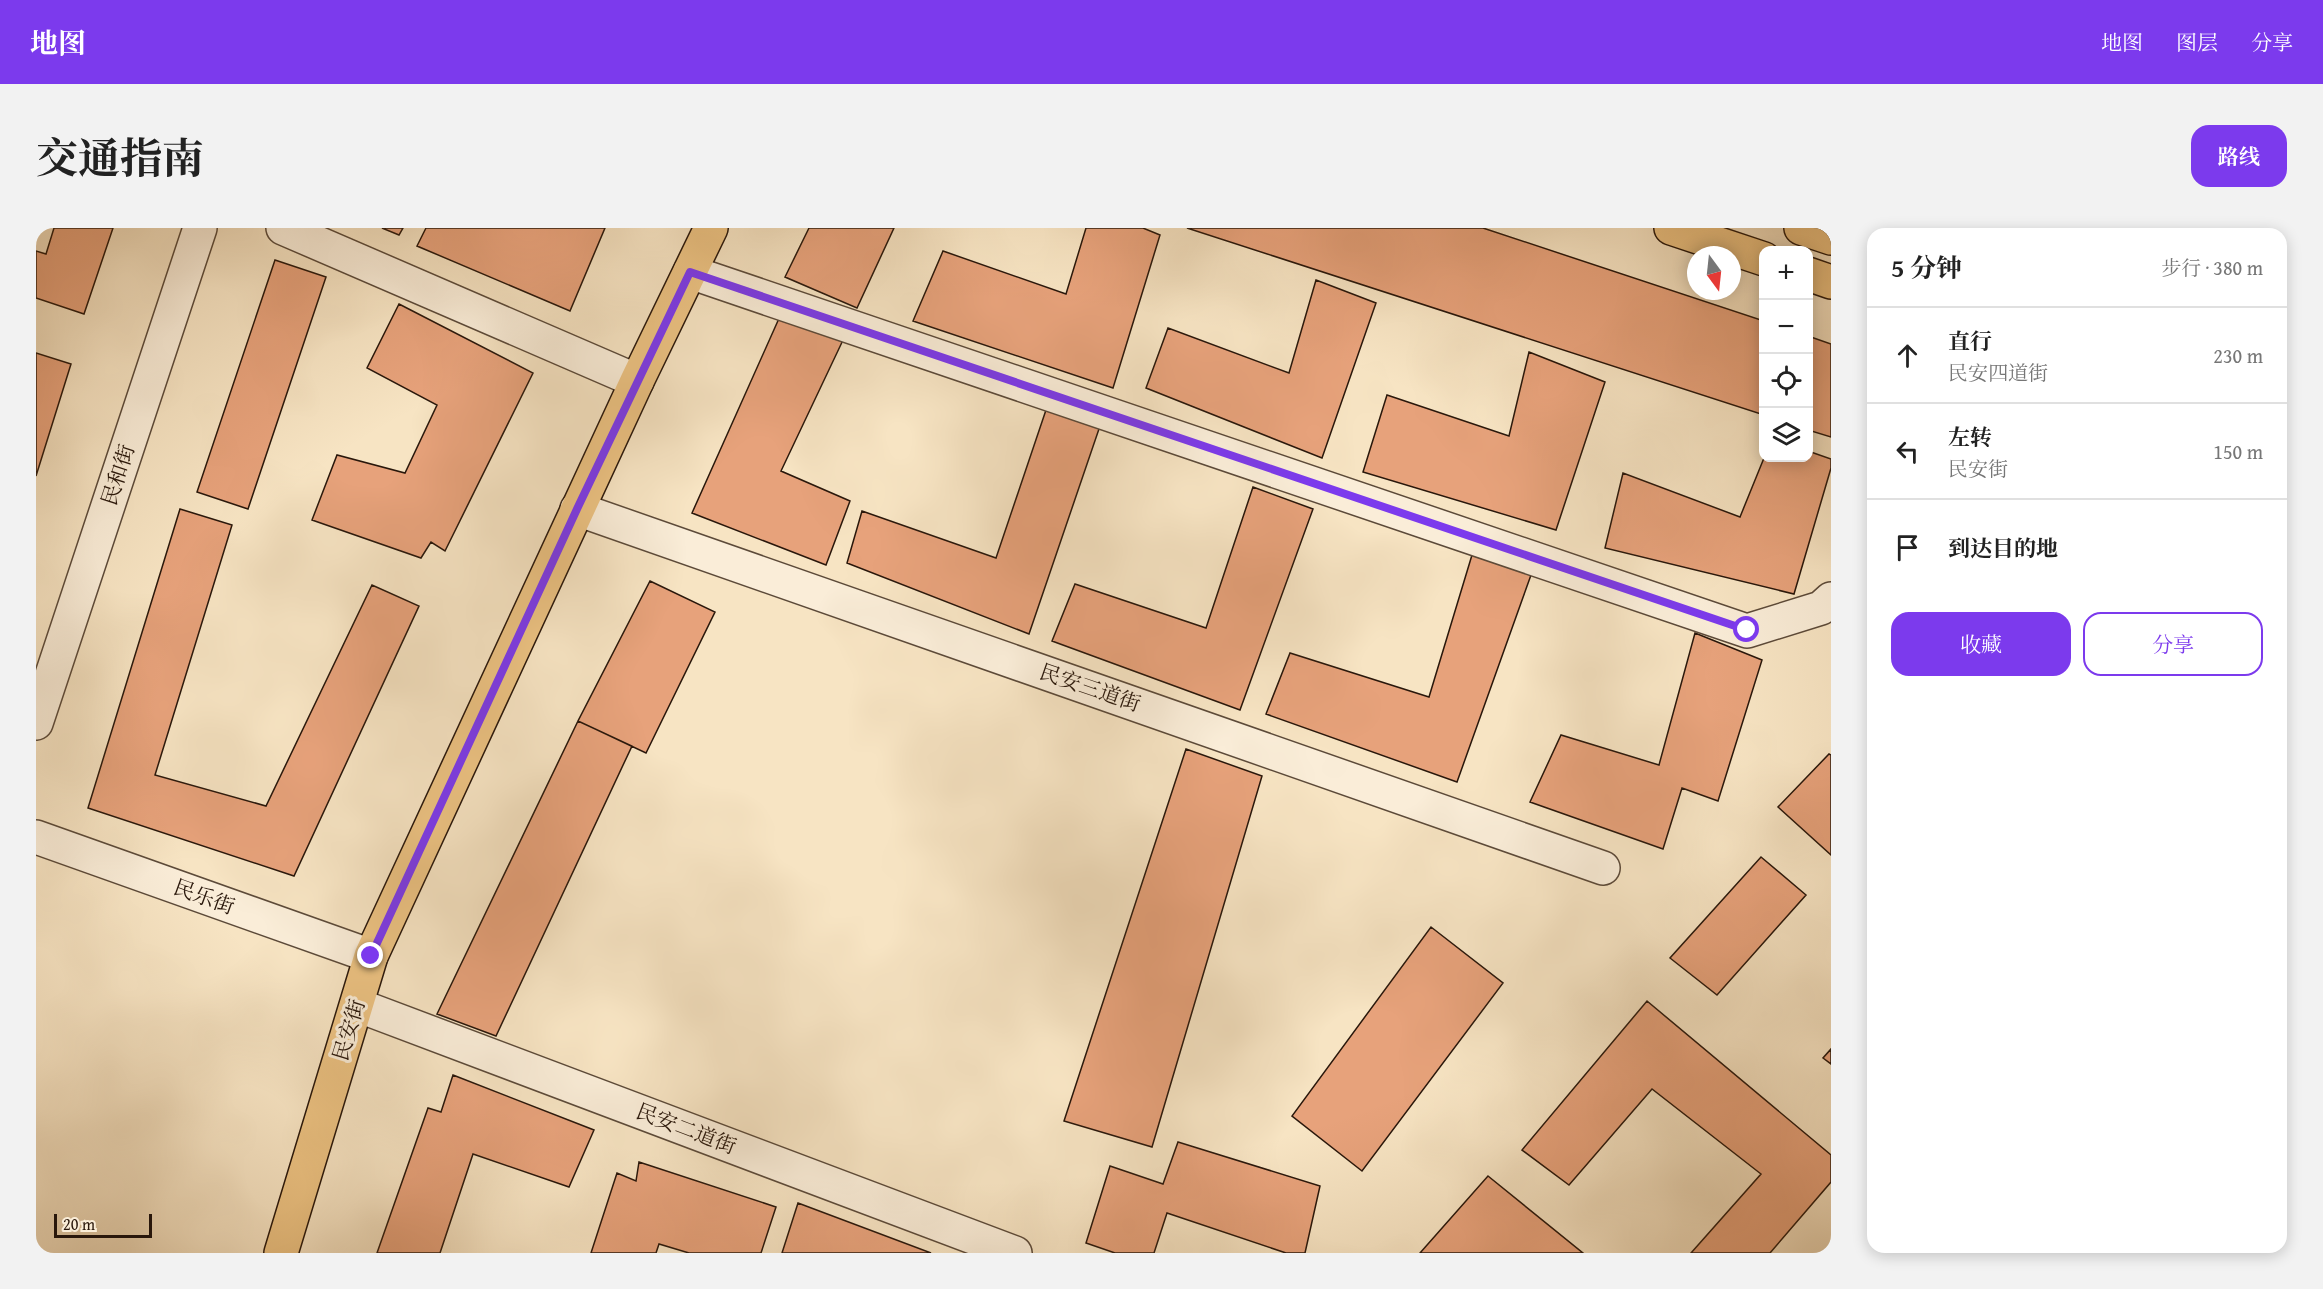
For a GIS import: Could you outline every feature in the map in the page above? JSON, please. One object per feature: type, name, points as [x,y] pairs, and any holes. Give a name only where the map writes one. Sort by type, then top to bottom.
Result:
[{"type":"main road","name":"民安街","points":[[280,1253],[371,956],[577,509],[711,228]]},
{"type":"main road","points":[[1671,228],[1759,257]]},
{"type":"main road","points":[[1801,228],[1831,238]]},
{"type":"main road","points":[[1813,275],[1831,282]]},
{"type":"street","name":"民和街","points":[[36,723],[200,228]]},
{"type":"street","points":[[283,228],[637,381]]},
{"type":"street","points":[[690,272],[1747,630],[1821,608],[1831,598]]},
{"type":"street","name":"民安三道街","points":[[577,509],[1603,868]]},
{"type":"street","name":"民乐街","points":[[36,837],[371,956]]},
{"type":"street","name":"民安二道街","points":[[357,1005],[1015,1253]]},
{"type":"building","points":[[54,228],[113,228],[84,314],[36,298],[36,251],[46,254]]},
{"type":"building","points":[[382,228],[403,228],[399,235]]},
{"type":"building","points":[[426,228],[605,228],[570,311],[417,246]]},
{"type":"building","points":[[809,228],[894,228],[857,308],[785,277]]},
{"type":"building","points":[[1086,228],[1143,228],[1160,235],[1113,388],[913,321],[943,251],[1066,294]]},
{"type":"building","points":[[1187,228],[1483,228],[1687,296],[1687,300],[1701,300],[1759,319],[1759,413]]},
{"type":"building","points":[[275,260],[326,277],[248,509],[197,492]]},
{"type":"building","points":[[1316,280],[1376,303],[1322,458],[1146,388],[1168,328],[1289,373]]},
{"type":"building","points":[[399,304],[533,373],[445,551],[431,542],[421,558],[312,520],[337,455],[405,473],[437,405],[367,368]]},
{"type":"building","points":[[781,314],[844,338],[781,471],[850,501],[826,565],[692,513]]},
{"type":"building","points":[[1813,338],[1831,344],[1831,437],[1813,432]]},
{"type":"building","points":[[1529,352],[1605,382],[1556,530],[1363,472],[1387,395],[1509,436]]},
{"type":"building","points":[[36,353],[71,364],[36,476]]},
{"type":"building","points":[[1047,407],[1100,426],[1029,634],[847,563],[862,511],[996,558]]},
{"type":"building","points":[[1813,453],[1831,459],[1831,468],[1794,594],[1605,548],[1623,473],[1740,517],[1762,462],[1813,462]]},
{"type":"building","points":[[1253,487],[1313,509],[1240,710],[1052,641],[1075,584],[1206,628]]},
{"type":"building","points":[[180,509],[232,525],[155,775],[266,806],[372,585],[419,606],[294,876],[88,808]]},
{"type":"building","points":[[1472,555],[1531,575],[1457,782],[1266,714],[1290,653],[1429,697]]},
{"type":"building","points":[[650,581],[715,612],[646,753],[578,721]]},
{"type":"building","points":[[1695,633],[1762,660],[1718,801],[1682,788],[1663,849],[1530,802],[1561,735],[1659,765]]},
{"type":"building","points":[[578,721],[632,746],[496,1036],[437,1014]]},
{"type":"building","points":[[1186,749],[1262,776],[1152,1147],[1064,1121]]},
{"type":"building","points":[[1829,754],[1831,755],[1831,855],[1778,807]]},
{"type":"building","points":[[1761,857],[1806,895],[1717,995],[1670,958]]},
{"type":"building","points":[[1431,927],[1503,983],[1362,1171],[1292,1116]]},
{"type":"building","points":[[1647,1001],[1831,1155],[1831,1182],[1770,1253],[1691,1253],[1761,1174],[1652,1089],[1569,1185],[1522,1150]]},
{"type":"building","points":[[1831,1049],[1831,1064],[1823,1058]]},
{"type":"building","points":[[453,1075],[594,1130],[569,1187],[473,1154],[440,1253],[377,1253],[428,1108],[441,1112]]},
{"type":"building","points":[[1178,1142],[1320,1186],[1305,1253],[1286,1253],[1167,1213],[1154,1253],[1115,1253],[1086,1243],[1110,1166],[1163,1184]]},
{"type":"building","points":[[639,1162],[776,1207],[761,1253],[689,1253],[659,1244],[656,1253],[591,1253],[617,1173],[636,1181]]},
{"type":"building","points":[[1488,1176],[1583,1253],[1420,1253]]},
{"type":"building","points":[[798,1203],[931,1253],[782,1253]]},
{"type":"route","points":[[371,956],[577,509],[690,272],[1747,630]]}]
